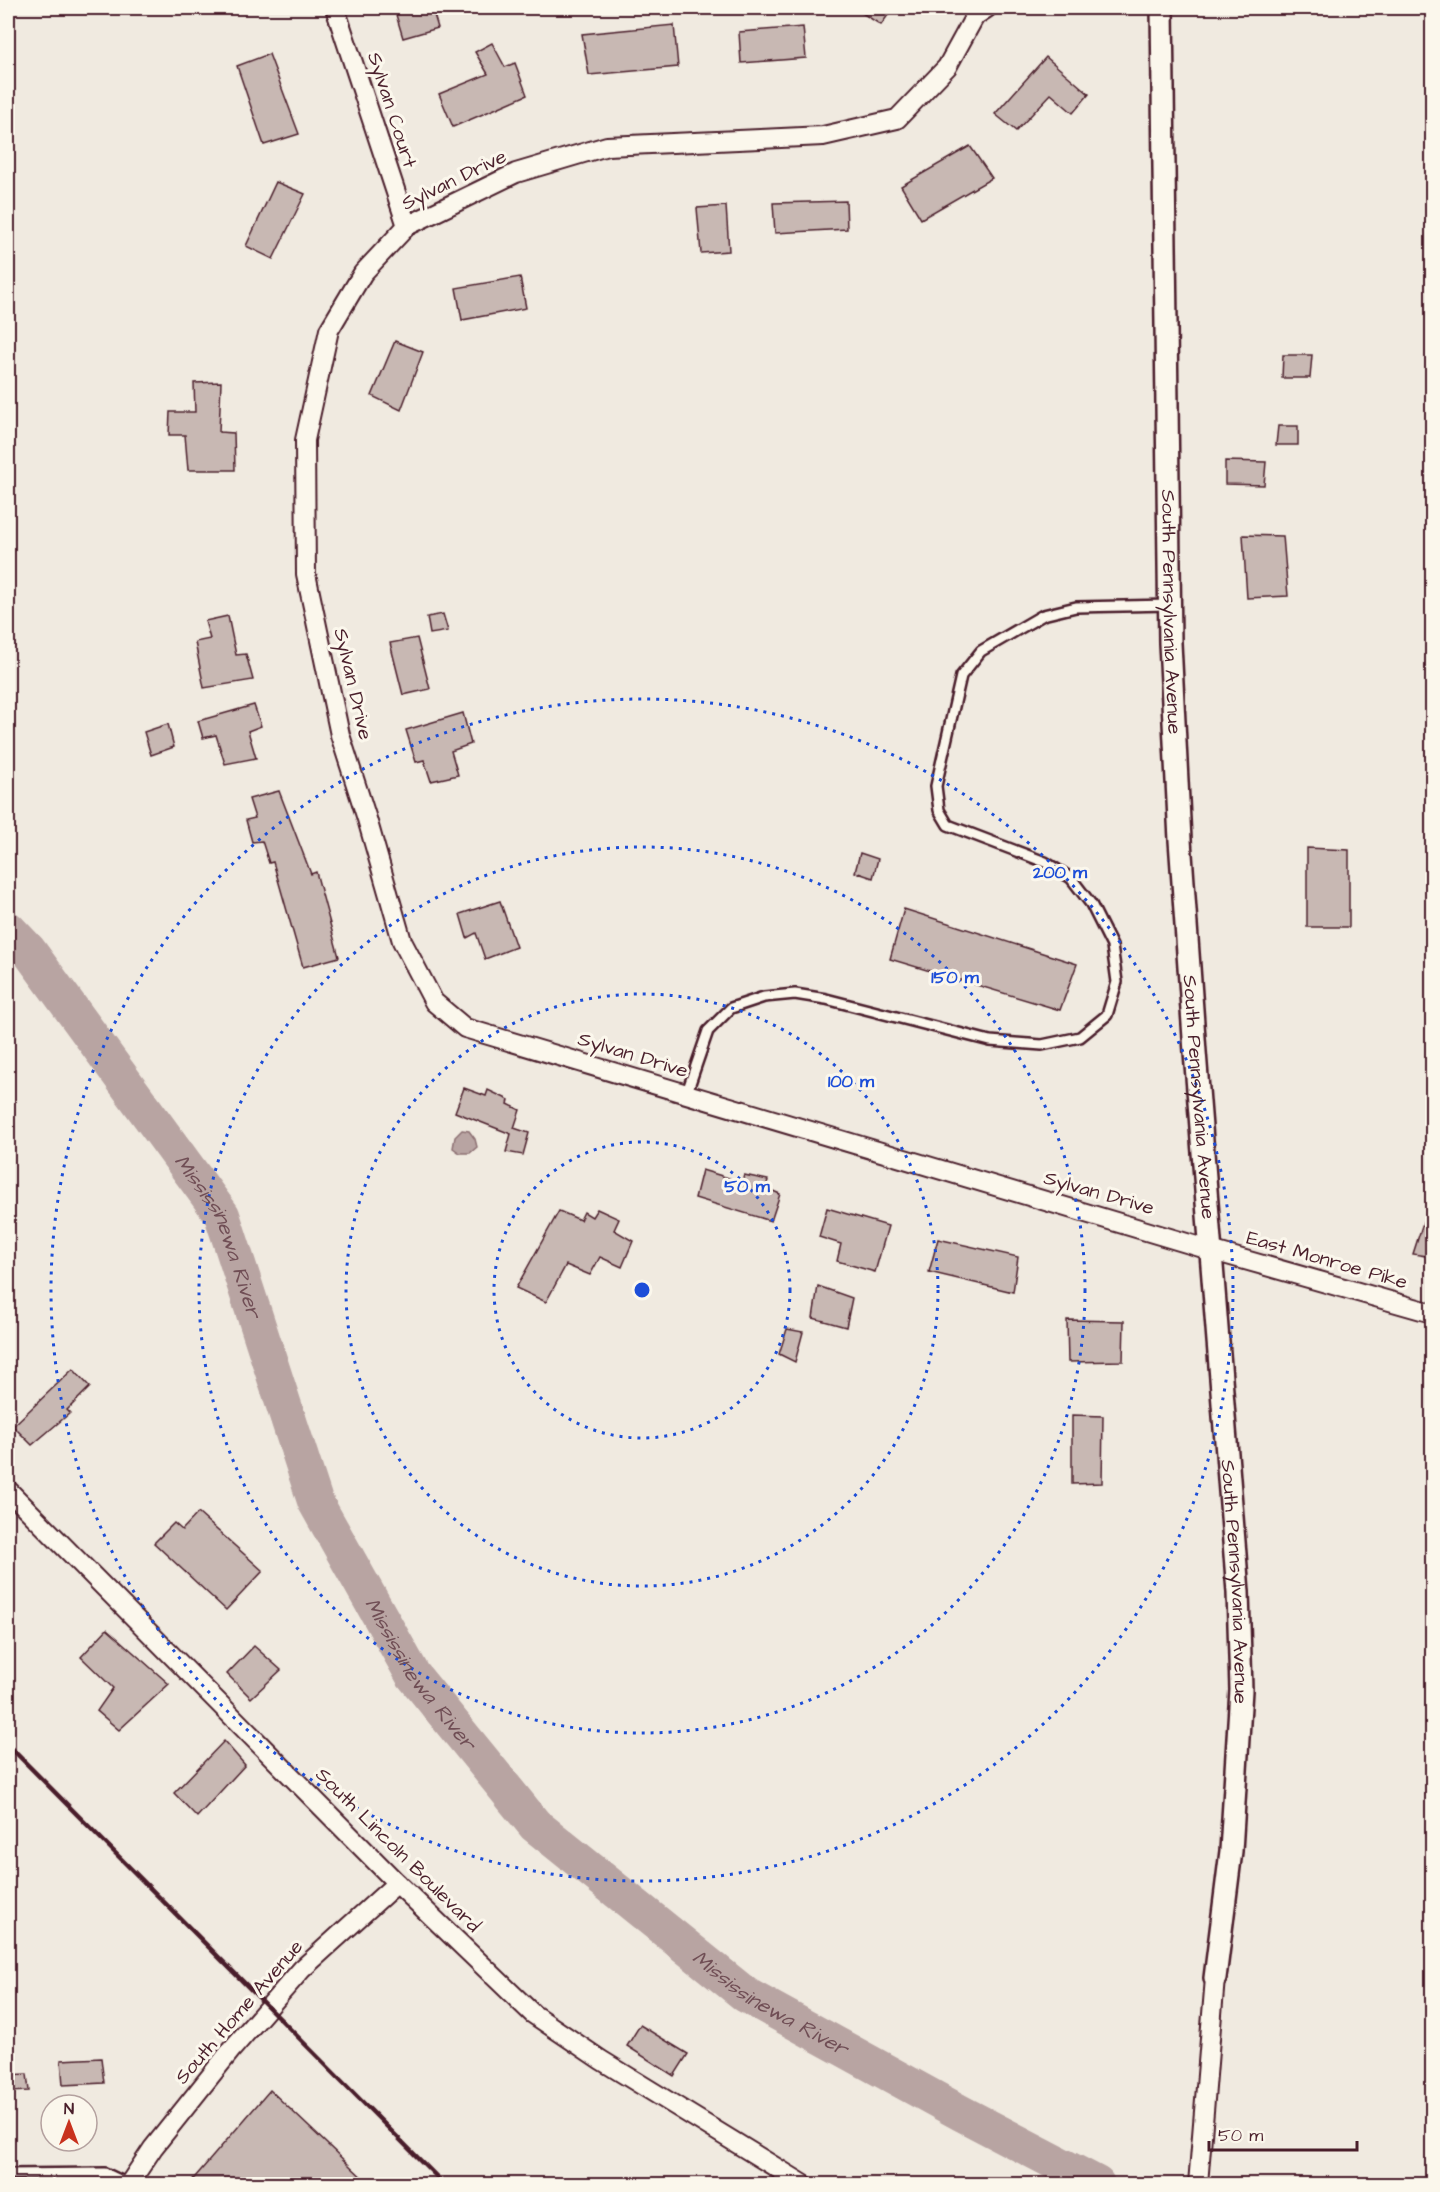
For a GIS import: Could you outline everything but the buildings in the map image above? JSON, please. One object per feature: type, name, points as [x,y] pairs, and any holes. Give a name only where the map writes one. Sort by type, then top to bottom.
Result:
[{"type":"street","name":"Sylvan Court","points":[[335,8],[407,226]]},
{"type":"street","name":"Sylvan Drive","points":[[987,8],[975,16],[947,67],[897,120],[823,136],[607,146],[516,173],[407,226],[363,273],[329,330],[305,440],[306,574],[340,735],[402,941],[434,1002],[465,1028],[1210,1250]]},
{"type":"street","name":"South Pennsylvania Avenue","points":[[1162,8],[1170,604],[1180,840],[1238,1592],[1241,1690],[1231,1851],[1215,1978],[1198,2184]]},
{"type":"street","name":"East Monroe Pike","points":[[1210,1250],[1432,1313]]},
{"type":"street","name":"South Lincoln Boulevard","points":[[8,1490],[397,1883],[533,2014],[601,2060],[803,2184]]},
{"type":"street","name":"South Home Avenue","points":[[129,2184],[153,2148],[232,2049],[302,1970],[397,1883]]},
{"type":"lane","points":[[686,1095],[708,1031],[731,1008],[764,997],[795,994],[826,999],[990,1041],[1042,1045],[1080,1037],[1107,1015],[1117,982],[1112,946],[1091,904],[1071,878],[1045,862],[948,825],[939,810],[936,786],[961,676],[981,651],[1043,615],[1076,607],[1170,604]]},
{"type":"lane","points":[[8,2174],[105,2173],[129,2184]]},
{"type":"shaded area","points":[[462,1130],[469,1131],[475,1139],[477,1147],[470,1153],[460,1153],[453,1148],[455,1137]]},
{"type":"waterway","name":"Mississinewa River","points":[[8,929],[29,951],[222,1215],[315,1501],[413,1675],[535,1825],[746,1995],[961,2113],[1097,2184]]},
{"type":"railway","points":[[8,1745],[444,2184]]}]
